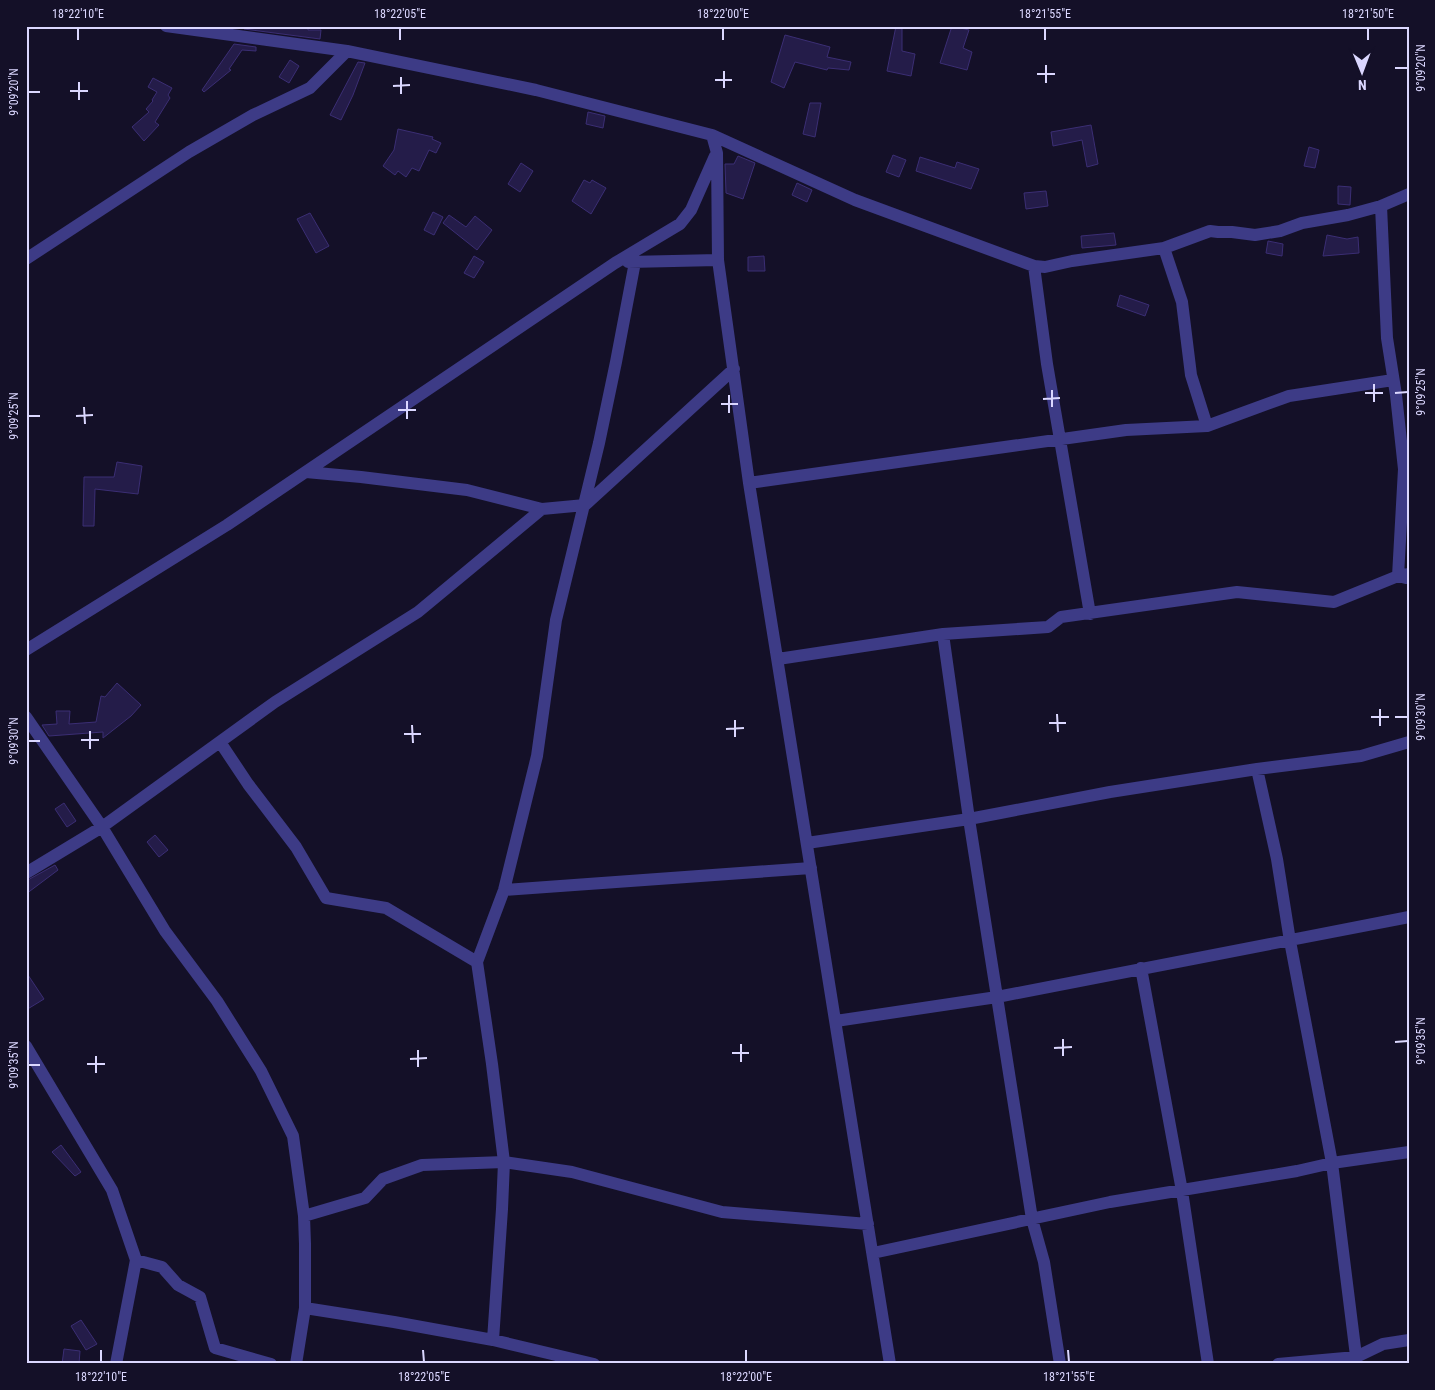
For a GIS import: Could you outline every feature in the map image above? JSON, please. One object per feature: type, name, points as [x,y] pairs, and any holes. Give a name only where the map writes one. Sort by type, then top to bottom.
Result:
[{"type":"street","points":[[166,26],[347,51],[536,90],[712,135],[855,200],[1034,266],[1045,267],[1082,259],[1125,255],[1164,248],[1210,231],[1254,235],[1280,231],[1302,223],[1381,206],[1409,194]]},
{"type":"street","points":[[26,259],[189,152],[253,115],[310,88],[347,51]]},
{"type":"street","points":[[712,135],[716,153],[718,260],[749,483],[890,1364]]},
{"type":"street","points":[[26,650],[195,546],[615,263],[680,224],[691,210],[716,153]]},
{"type":"street","points":[[778,659],[943,634],[1048,627],[1061,616],[1090,614],[1237,592],[1334,602],[1405,576],[1404,469],[1385,313],[1381,206]]},
{"type":"street","points":[[1164,248],[1182,302],[1191,375],[1207,426]]},
{"type":"street","points":[[615,263],[718,260]]},
{"type":"street","points":[[492,1340],[504,1162],[477,962],[504,890],[537,756],[556,620],[616,362],[635,262]]},
{"type":"street","points":[[1034,266],[1047,364],[1090,614]]},
{"type":"street","points":[[306,472],[466,490],[542,509],[584,505],[734,369]]},
{"type":"street","points":[[749,483],[1126,430],[1207,426],[1289,396],[1393,380]]},
{"type":"street","points":[[26,872],[102,827],[275,702],[418,612],[542,509]]},
{"type":"street","points":[[943,634],[969,819],[1032,1219],[1044,1262],[1060,1364]]},
{"type":"street","points":[[26,717],[102,827],[165,931],[217,1001],[260,1071],[294,1136],[304,1216],[305,1244],[305,1308],[296,1364]]},
{"type":"street","points":[[220,742],[248,784],[296,847],[326,898],[386,908],[477,962]]},
{"type":"street","points":[[807,843],[969,819],[1110,792],[1257,769],[1361,756],[1409,742]]},
{"type":"street","points":[[1257,769],[1277,860],[1290,941],[1332,1163],[1357,1360]]},
{"type":"street","points":[[504,890],[811,868]]},
{"type":"street","points":[[836,1021],[997,997],[1409,917]]},
{"type":"street","points":[[1141,968],[1182,1191],[1208,1364]]},
{"type":"street","points":[[26,1046],[112,1190],[136,1260],[116,1364]]},
{"type":"street","points":[[873,1254],[1110,1202],[1297,1171],[1332,1163],[1409,1152]]},
{"type":"street","points":[[304,1216],[365,1198],[383,1179],[422,1165],[504,1162],[572,1172],[722,1212],[868,1224]]},
{"type":"street","points":[[136,1260],[162,1267],[178,1286],[200,1296],[215,1348],[271,1364]]},
{"type":"street","points":[[305,1308],[492,1340],[594,1364]]},
{"type":"street","points":[[1278,1364],[1357,1360],[1382,1344],[1409,1340]]},
{"type":"building","points":[[246,26],[308,26],[308,30],[321,30],[320,39],[244,29]]},
{"type":"building","points":[[896,26],[902,26],[902,51],[915,54],[911,76],[887,71]]},
{"type":"building","points":[[952,26],[969,30],[963,48],[972,52],[967,70],[940,63]]},
{"type":"building","points":[[785,35],[830,47],[827,57],[851,62],[849,70],[828,68],[827,70],[795,62],[784,88],[771,82]]},
{"type":"building","points":[[234,44],[256,47],[256,51],[242,50],[229,69],[231,70],[204,92],[202,90]]},
{"type":"building","points":[[290,60],[299,66],[289,83],[279,77]]},
{"type":"building","points":[[358,62],[365,63],[341,120],[330,115]]},
{"type":"building","points":[[153,78],[172,88],[168,95],[170,98],[155,122],[159,125],[144,141],[132,127],[149,112],[146,109],[153,101],[157,92],[148,87]]},
{"type":"building","points":[[810,103],[821,103],[815,137],[803,134]]},
{"type":"building","points":[[588,112],[605,116],[603,128],[586,124]]},
{"type":"building","points":[[1091,125],[1098,164],[1087,167],[1082,140],[1053,146],[1051,132]]},
{"type":"building","points":[[398,129],[433,137],[432,139],[441,143],[436,153],[429,150],[419,171],[412,168],[406,177],[398,171],[395,175],[383,166],[394,150]]},
{"type":"building","points":[[1309,147],[1319,150],[1315,168],[1304,166]]},
{"type":"building","points":[[893,155],[906,160],[899,177],[886,172]]},
{"type":"building","points":[[738,156],[755,163],[743,199],[726,193],[725,164],[734,164]]},
{"type":"building","points":[[920,157],[955,168],[957,162],[979,169],[971,189],[916,171]]},
{"type":"building","points":[[521,163],[533,171],[520,192],[508,184]]},
{"type":"building","points":[[584,180],[590,183],[592,180],[606,188],[591,214],[572,201]]},
{"type":"building","points":[[797,183],[812,190],[807,202],[792,195]]},
{"type":"building","points":[[1338,186],[1351,187],[1350,205],[1338,204]]},
{"type":"building","points":[[1046,191],[1048,206],[1026,209],[1024,193]]},
{"type":"building","points":[[433,212],[443,217],[434,235],[424,230]]},
{"type":"building","points":[[310,213],[329,246],[316,253],[297,219]]},
{"type":"building","points":[[449,215],[466,227],[475,216],[492,230],[477,250],[443,223]]},
{"type":"building","points":[[1114,233],[1116,245],[1082,248],[1081,236]]},
{"type":"building","points":[[1327,235],[1347,239],[1358,237],[1359,253],[1323,256]]},
{"type":"building","points":[[1268,241],[1283,244],[1282,256],[1266,253]]},
{"type":"building","points":[[474,256],[484,262],[474,278],[464,273]]},
{"type":"building","points":[[764,256],[765,271],[748,271],[748,257]]},
{"type":"building","points":[[1120,295],[1149,305],[1145,316],[1117,306]]},
{"type":"building","points":[[117,462],[142,466],[138,494],[95,489],[94,526],[83,526],[84,477],[114,477]]},
{"type":"building","points":[[117,683],[141,705],[131,716],[103,738],[103,732],[49,736],[42,725],[57,724],[56,711],[70,711],[69,724],[96,722],[101,696],[105,697]]},
{"type":"building","points":[[64,803],[76,821],[67,827],[55,809]]},
{"type":"building","points":[[155,835],[168,850],[159,857],[147,842]]},
{"type":"building","points":[[55,865],[58,870],[26,894],[26,881]]},
{"type":"building","points":[[26,972],[44,999],[26,1010]]},
{"type":"building","points":[[61,1145],[81,1172],[75,1176],[52,1152]]},
{"type":"building","points":[[81,1320],[97,1344],[86,1350],[71,1326]]},
{"type":"building","points":[[64,1349],[80,1351],[79,1364],[62,1364]]}]
